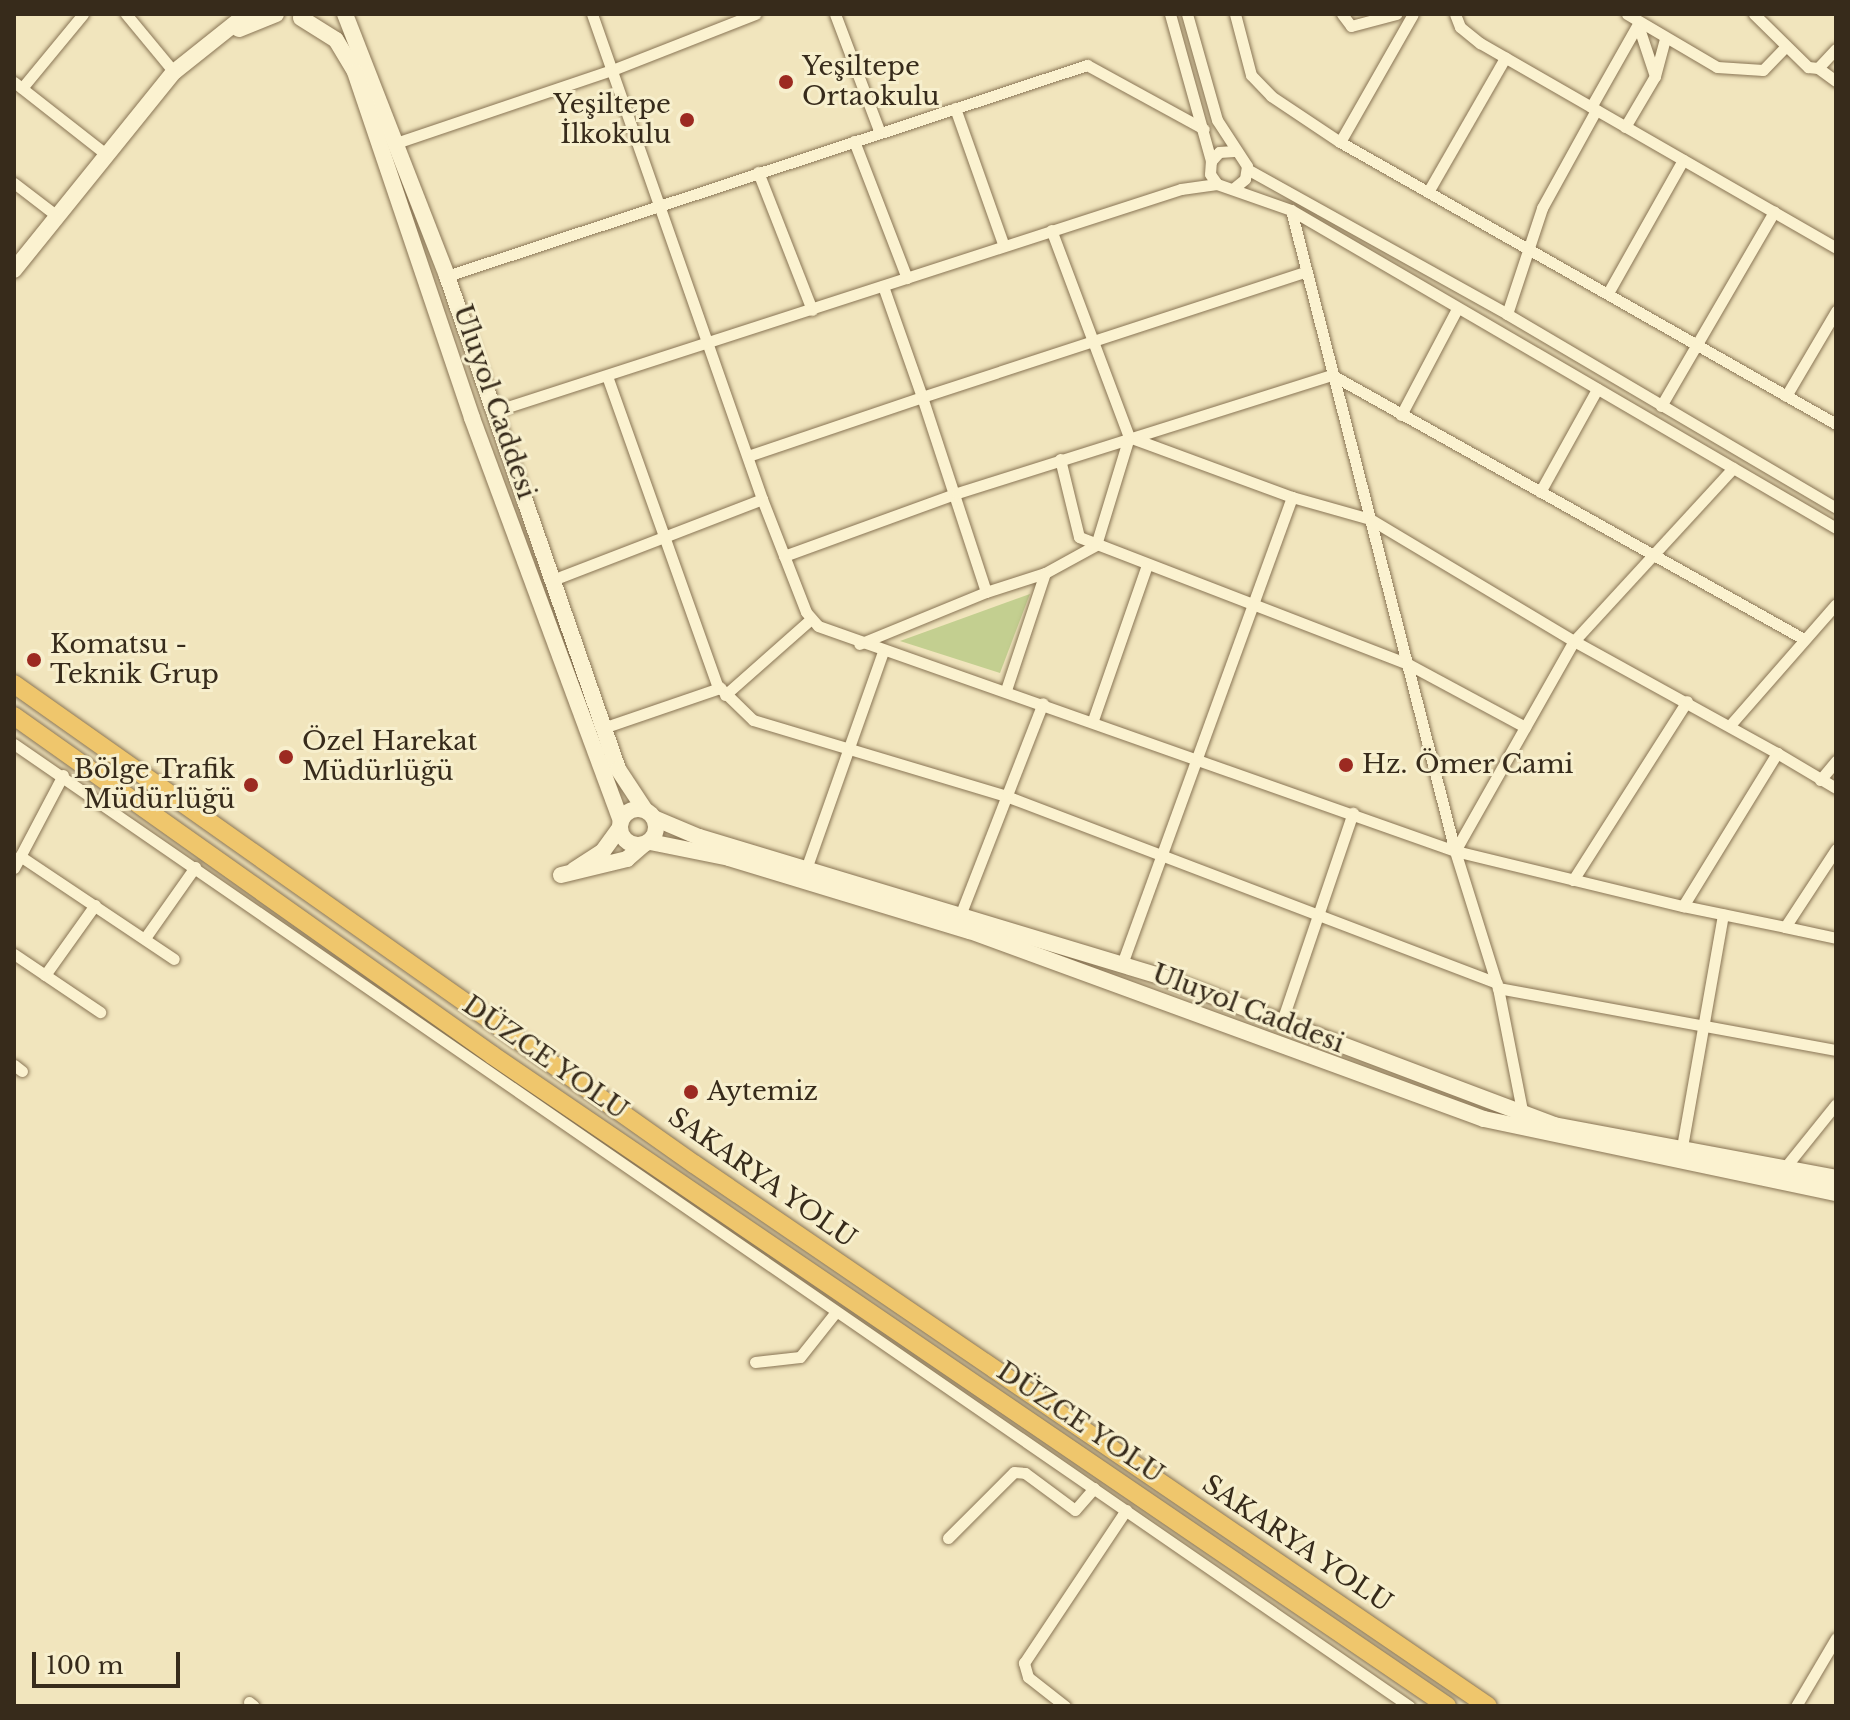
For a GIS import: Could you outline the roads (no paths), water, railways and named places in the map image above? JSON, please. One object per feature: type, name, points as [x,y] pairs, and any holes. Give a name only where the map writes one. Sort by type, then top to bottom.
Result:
[{"type":"highway","name":"SAKARYA YOLU","points":[[14,684],[694,1164],[1488,1706]]},
{"type":"highway","name":"DÜZCE YOLU","points":[[14,716],[492,1055],[1447,1706]]},
{"type":"main road","points":[[212,42],[276,14]]},
{"type":"main road","name":"Uluyol Caddesi","points":[[345,14],[360,44],[447,276],[555,579],[618,769],[650,814],[806,869],[961,913],[1122,964],[1282,1021],[1522,1115],[1787,1165],[1836,1178]]},
{"type":"main road","points":[[355,14],[360,44]]},
{"type":"main road","name":"Uluyol Caddesi","points":[[302,15],[336,40],[355,72],[472,418],[621,824]]},
{"type":"main road","points":[[14,270],[174,72],[212,42],[235,17]]},
{"type":"main road","points":[[631,810],[650,814],[657,828],[646,844],[627,859],[561,875],[603,851],[631,810]]},
{"type":"main road","points":[[621,824],[627,842],[646,844]]},
{"type":"main road","name":"Uluyol Caddesi","points":[[646,844],[704,851],[970,931],[1419,1099],[1538,1131],[1836,1193]]},
{"type":"street","points":[[83,14],[18,85],[107,155]]},
{"type":"street","points":[[126,14],[174,72]]},
{"type":"street","points":[[592,14],[711,343],[762,499],[811,619],[859,644],[1006,690],[1200,757],[1455,851],[1683,906],[1836,938]]},
{"type":"street","points":[[396,143],[612,70],[755,14]]},
{"type":"street","points":[[835,14],[880,133]]},
{"type":"street","points":[[1170,14],[1217,184]]},
{"type":"street","points":[[1187,14],[1217,120],[1247,169],[1507,314],[1836,508]]},
{"type":"street","points":[[1235,14],[1251,75],[1271,96],[1340,142],[1836,424]]},
{"type":"street","points":[[1342,14],[1351,26],[1396,14]]},
{"type":"street","points":[[1340,142],[1413,14]]},
{"type":"street","points":[[1455,14],[1460,27],[1505,58],[1836,248]]},
{"type":"street","points":[[1627,14],[1638,24],[1717,67],[1763,70],[1786,46]]},
{"type":"street","points":[[1754,14],[1808,67],[1818,68],[1836,81]]},
{"type":"street","points":[[1638,24],[1655,76]]},
{"type":"street","points":[[1507,314],[1526,248],[1638,24]]},
{"type":"street","points":[[1625,127],[1655,76],[1665,38]]},
{"type":"street","points":[[1818,68],[1836,49]]},
{"type":"street","points":[[1428,192],[1505,58]]},
{"type":"street","points":[[447,276],[1087,65],[1204,129]]},
{"type":"street","points":[[955,108],[1004,246]]},
{"type":"street","points":[[854,141],[907,278]]},
{"type":"street","points":[[1181,189],[1219,152],[1234,151]]},
{"type":"street","points":[[1608,293],[1683,160]]},
{"type":"street","points":[[1235,187],[1247,169]]},
{"type":"street","points":[[758,172],[812,310]]},
{"type":"street","points":[[14,183],[57,216]]},
{"type":"street","points":[[495,411],[1181,189],[1217,184],[1235,187],[1291,210],[1836,528]]},
{"type":"street","points":[[1291,210],[1304,272],[1455,851],[1498,985],[1522,1115],[1538,1131]]},
{"type":"street","points":[[1661,406],[1774,212]]},
{"type":"street","points":[[859,644],[986,592],[1045,573],[1096,545],[1129,437],[1051,230]]},
{"type":"street","points":[[748,456],[1304,272]]},
{"type":"street","points":[[883,286],[957,493],[986,592]]},
{"type":"street","points":[[1401,415],[1457,309]]},
{"type":"street","points":[[1786,396],[1836,311]]},
{"type":"street","points":[[784,556],[957,493],[1332,375],[1540,492],[1653,560],[1802,638]]},
{"type":"street","points":[[607,376],[661,538],[723,692],[753,720],[1006,796],[1498,985],[1836,1050]]},
{"type":"street","points":[[1540,492],[1597,389]]},
{"type":"street","points":[[1129,437],[1292,497],[1370,519],[1574,641],[1731,724],[1836,788]]},
{"type":"street","points":[[1060,459],[1079,537],[1251,606],[1408,664],[1525,727]]},
{"type":"street","points":[[1455,851],[1574,641],[1653,560],[1733,468]]},
{"type":"street","points":[[1122,964],[1164,856],[1292,497]]},
{"type":"street","points":[[555,579],[762,499]]},
{"type":"street","points":[[1093,720],[1147,565]]},
{"type":"street","points":[[1006,690],[1045,573]]},
{"type":"street","points":[[1731,724],[1802,638],[1836,604]]},
{"type":"street","points":[[603,728],[723,692],[811,619]]},
{"type":"street","points":[[806,869],[883,652]]},
{"type":"street","points":[[1573,880],[1687,701]]},
{"type":"street","points":[[961,913],[1043,703]]},
{"type":"street","points":[[15,746],[63,775],[835,1313],[1409,1706]]},
{"type":"street","points":[[1683,906],[1777,753]]},
{"type":"street","points":[[1820,780],[1836,761]]},
{"type":"street","points":[[14,868],[63,775]]},
{"type":"street","points":[[1282,1021],[1353,813]]},
{"type":"street","points":[[1785,927],[1836,849]]},
{"type":"street","points":[[20,856],[174,959]]},
{"type":"street","points":[[145,938],[195,867]]},
{"type":"street","points":[[45,975],[95,905]]},
{"type":"street","points":[[1682,1147],[1723,915]]},
{"type":"street","points":[[14,954],[100,1012]]},
{"type":"street","points":[[1787,1165],[1836,1104]]},
{"type":"street","points":[[755,1362],[800,1357],[835,1313]]},
{"type":"street","points":[[948,1538],[1014,1472],[1025,1473],[1075,1510],[1094,1488]]},
{"type":"street","points":[[1065,1706],[1028,1677],[1024,1663],[1126,1510]]},
{"type":"street","points":[[1796,1706],[1836,1638]]},
{"type":"place","name":"Yeşiltepe Ortaokulu","points":[[786,82]]},
{"type":"place","name":"Yeşiltepe İlkokulu","points":[[687,120]]},
{"type":"place","name":"Komatsu - Teknik Grup","points":[[34,660]]},
{"type":"place","name":"Özel Harekat Müdürlüğü","points":[[286,757]]},
{"type":"place","name":"Hz. Ömer Cami","points":[[1346,765]]},
{"type":"place","name":"Bölge Trafik Müdürlüğü","points":[[251,785]]},
{"type":"place","name":"Aytemiz","points":[[691,1092]]}]
